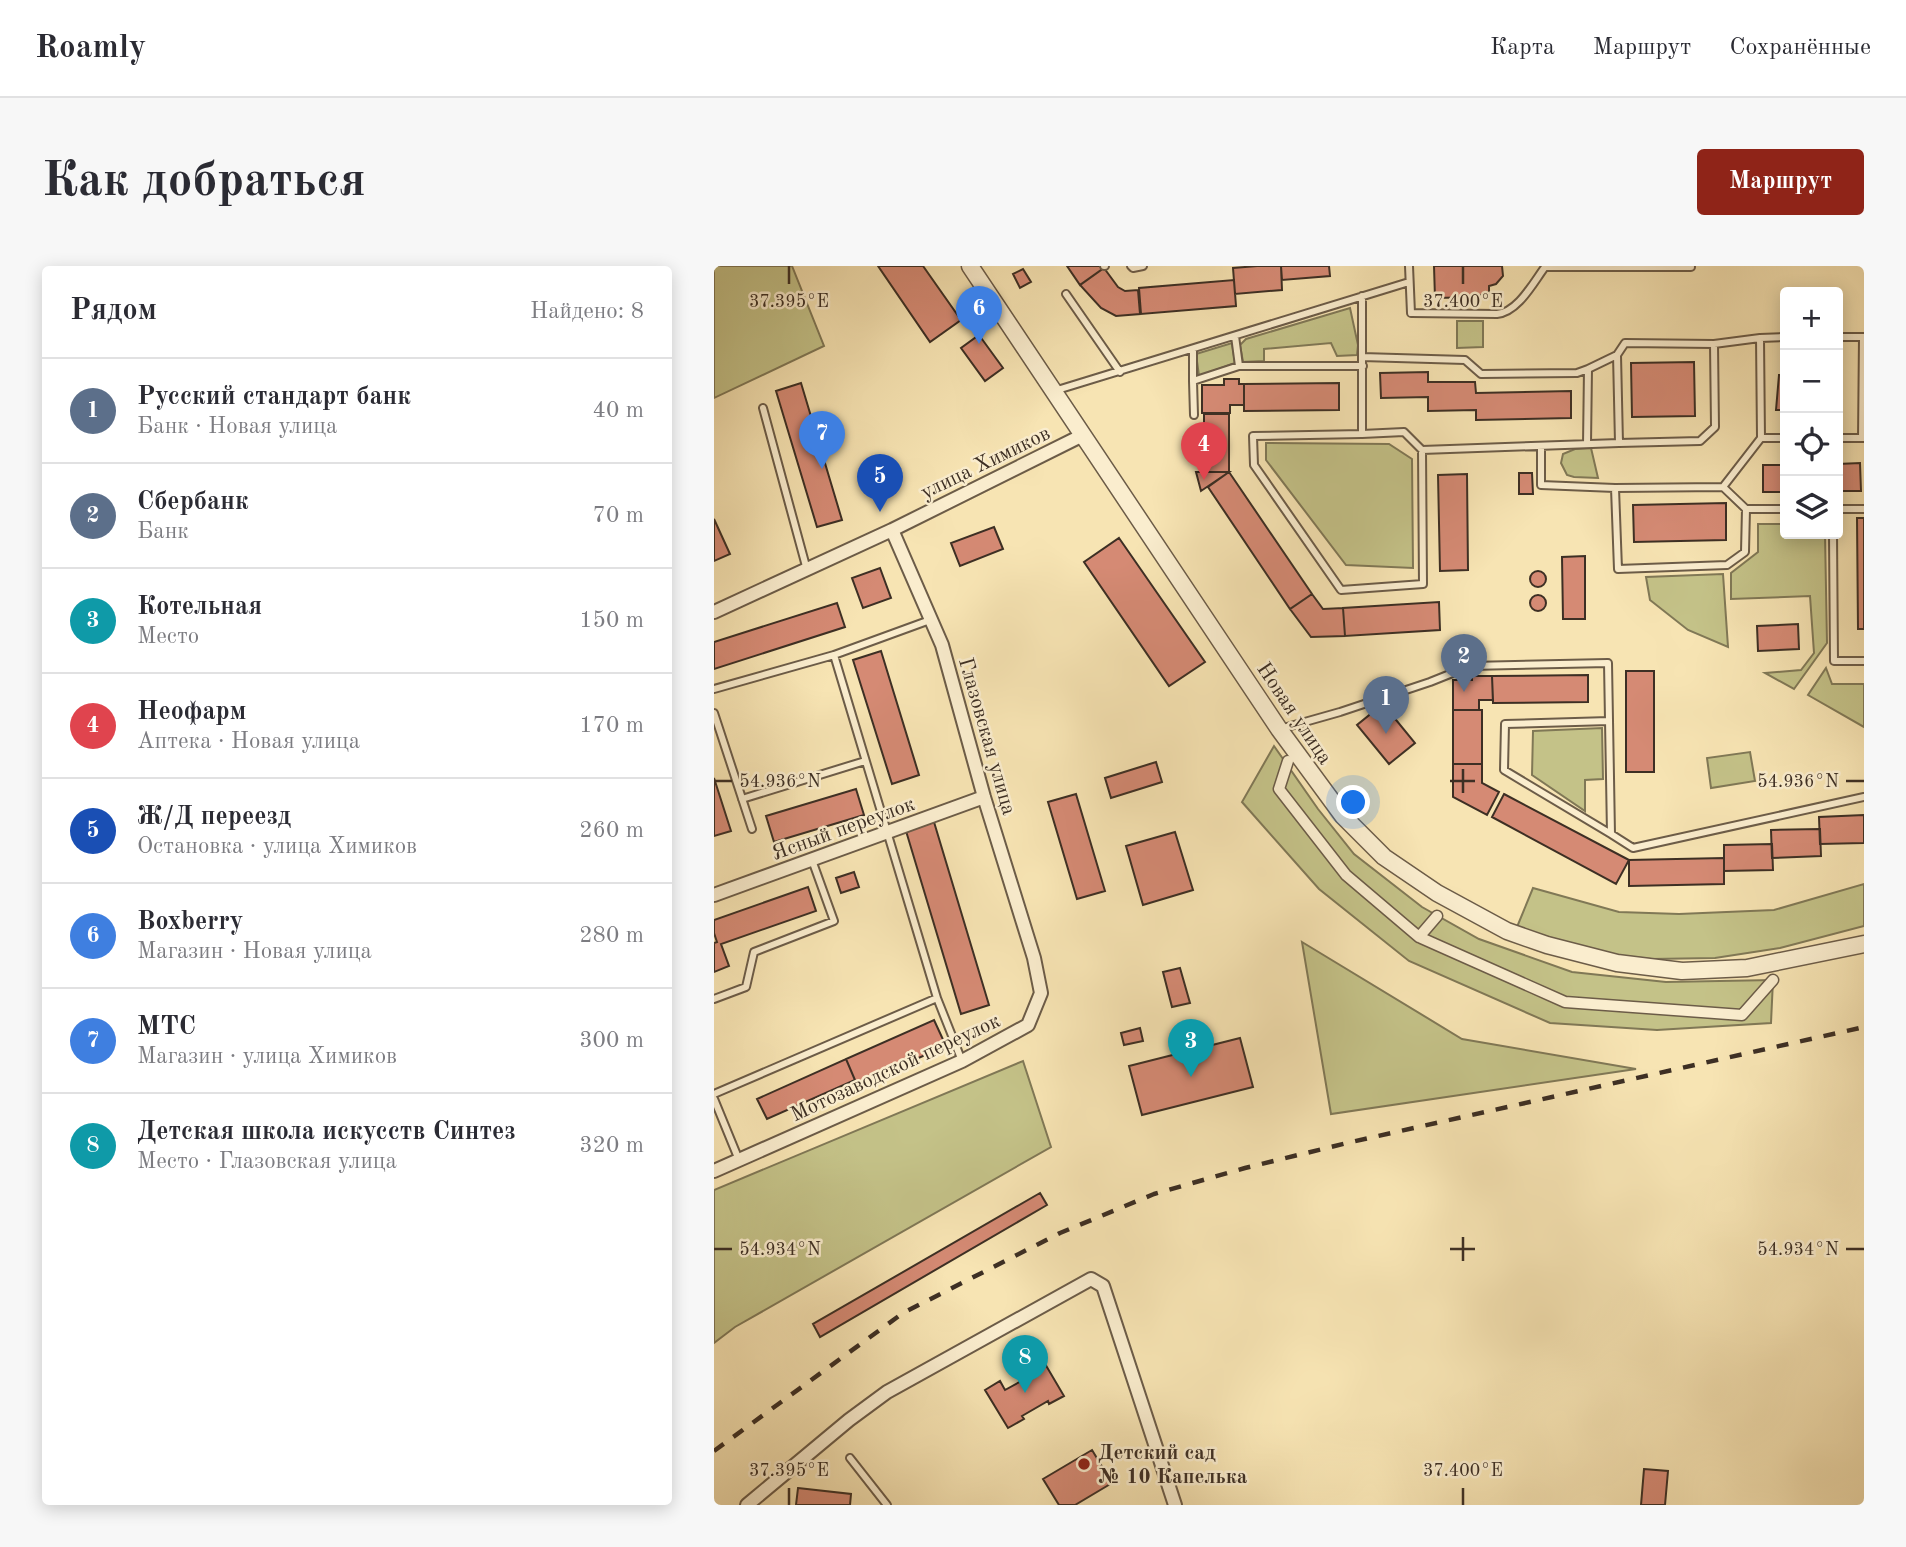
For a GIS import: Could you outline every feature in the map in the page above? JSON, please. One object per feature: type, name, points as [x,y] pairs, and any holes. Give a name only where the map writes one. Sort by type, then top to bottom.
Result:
[{"type":"street","name":"Новая улица","points":[[970,266],[1052,391],[1129,500],[1279,729],[1343,816],[1384,857],[1474,915],[1547,946],[1617,963],[1682,971],[1747,968],[1864,944]]},
{"type":"street","name":"улица Химиков","points":[[714,612],[891,530],[1083,435]]},
{"type":"street","name":"Глазовская улица","points":[[891,530],[942,645],[984,797],[1034,958]]},
{"type":"street","points":[[1288,761],[1279,789],[1346,875],[1419,937],[1566,1002],[1742,1015],[1773,980]]},
{"type":"street","name":"Ясный переулок","points":[[714,895],[984,797]]},
{"type":"street","points":[[1419,937],[1437,916]]},
{"type":"street","name":"Мотозаводской переулок","points":[[714,1171],[962,1061],[1028,1025],[1041,993],[1034,958]]},
{"type":"street","points":[[747,1505],[887,1391],[1091,1279],[1103,1286],[1175,1505]]},
{"type":"lane","points":[[1131,266],[1143,266]]},
{"type":"lane","points":[[1409,266],[1410,313],[1504,313],[1516,304],[1545,266],[1690,267]]},
{"type":"lane","points":[[1052,391],[1409,282]]},
{"type":"lane","points":[[1066,294],[1120,372]]},
{"type":"lane","points":[[1362,296],[1362,434]]},
{"type":"lane","points":[[1235,336],[1239,366]]},
{"type":"lane","points":[[1619,443],[1618,355],[1625,343],[1714,344],[1780,337]]},
{"type":"lane","points":[[1843,337],[1863,337],[1863,438],[1843,438]]},
{"type":"lane","points":[[1723,487],[1761,438],[1760,338]]},
{"type":"lane","points":[[1422,450],[1700,441],[1715,427],[1714,344]]},
{"type":"lane","points":[[1193,349],[1194,415]]},
{"type":"lane","points":[[1362,357],[1465,360],[1481,374],[1577,373],[1618,355]]},
{"type":"lane","points":[[1193,381],[1239,366],[1363,366]]},
{"type":"lane","points":[[1587,444],[1588,369]]},
{"type":"lane","points":[[763,408],[807,570]]},
{"type":"lane","points":[[1404,432],[1422,450],[1423,584],[1341,590],[1254,465],[1253,436],[1362,434],[1404,432]]},
{"type":"lane","points":[[1761,438],[1780,438]]},
{"type":"lane","points":[[1541,447],[1542,485],[1615,488],[1723,487],[1746,509],[1780,509]]},
{"type":"lane","points":[[1615,488],[1618,569],[1727,565],[1745,552],[1746,509]]},
{"type":"lane","points":[[1843,509],[1864,509]]},
{"type":"lane","points":[[1833,539],[1834,661],[1864,661]]},
{"type":"lane","points":[[714,689],[834,655],[930,620]]},
{"type":"lane","points":[[834,655],[937,998],[962,1061]]},
{"type":"lane","points":[[1279,729],[1340,712],[1469,666],[1608,663],[1611,834]]},
{"type":"lane","points":[[714,713],[752,829]]},
{"type":"lane","points":[[1609,721],[1505,724],[1504,770],[1633,848],[1864,797]]},
{"type":"lane","points":[[742,799],[865,761]]},
{"type":"lane","points":[[714,999],[746,987],[754,952],[834,921],[812,860]]},
{"type":"lane","points":[[739,1160],[714,1096],[937,998]]},
{"type":"lane","points":[[850,1458],[887,1505]]},
{"type":"shaded area","points":[[714,266],[792,266],[824,346],[714,398]]},
{"type":"shaded area","points":[[1350,308],[1358,345],[1357,355],[1337,356],[1331,343],[1264,349],[1264,361],[1243,362],[1240,345],[1246,339]]},
{"type":"shaded area","points":[[1457,321],[1483,321],[1483,347],[1457,348]]},
{"type":"shaded area","points":[[1232,343],[1235,363],[1199,376],[1196,354]]},
{"type":"shaded area","points":[[1266,443],[1389,444],[1412,459],[1413,568],[1346,565],[1266,460]]},
{"type":"shaded area","points":[[1591,448],[1598,478],[1567,475],[1561,463],[1563,454],[1575,449]]},
{"type":"shaded area","points":[[1758,524],[1780,524],[1780,539],[1825,539],[1827,643],[1794,689],[1765,673],[1801,670],[1814,653],[1810,596],[1731,599],[1731,573],[1758,552]]},
{"type":"shaded area","points":[[1723,574],[1728,647],[1688,630],[1650,600],[1646,577]]},
{"type":"shaded area","points":[[1826,668],[1832,684],[1864,684],[1864,727],[1808,695]]},
{"type":"shaded area","points":[[1602,728],[1603,779],[1585,780],[1585,811],[1532,775],[1533,731]]},
{"type":"shaded area","points":[[1274,746],[1318,809],[1354,854],[1422,907],[1479,939],[1572,972],[1666,982],[1773,980],[1771,1023],[1657,1030],[1550,1023],[1409,961],[1319,889],[1242,802]]},
{"type":"shaded area","points":[[1750,752],[1755,781],[1711,788],[1707,758]]},
{"type":"shaded area","points":[[1864,884],[1864,926],[1780,948],[1715,958],[1651,959],[1589,952],[1517,927],[1533,888],[1619,912],[1679,914],[1774,910]]},
{"type":"shaded area","points":[[1302,942],[1462,1039],[1636,1069],[1331,1114]]},
{"type":"shaded area","points":[[1023,1061],[1051,1147],[735,1327],[714,1343],[714,1190]]},
{"type":"building","points":[[878,266],[923,266],[961,320],[930,342]]},
{"type":"building","points":[[1067,266],[1103,266],[1104,268],[1080,285]]},
{"type":"building","points":[[1281,266],[1282,290],[1235,294],[1233,268]]},
{"type":"building","points":[[1281,266],[1329,266],[1330,276],[1282,280]]},
{"type":"building","points":[[1434,266],[1502,266],[1503,276],[1496,284],[1489,286],[1489,295],[1435,298]]},
{"type":"building","points":[[1104,268],[1118,287],[1125,291],[1138,290],[1140,314],[1116,316],[1101,308],[1080,285]]},
{"type":"building","points":[[1023,269],[1031,282],[1020,288],[1013,274]]},
{"type":"building","points":[[1234,280],[1236,306],[1141,314],[1139,288]]},
{"type":"building","points":[[979,335],[1003,368],[985,381],[961,348]]},
{"type":"building","points":[[1694,362],[1695,416],[1632,417],[1631,363]]},
{"type":"building","points":[[1428,372],[1428,382],[1475,382],[1476,393],[1571,391],[1571,418],[1476,420],[1476,410],[1428,411],[1428,397],[1381,398],[1380,373]]},
{"type":"building","points":[[1779,375],[1780,410],[1776,410]]},
{"type":"building","points":[[1224,379],[1239,379],[1239,384],[1244,384],[1244,405],[1230,405],[1230,413],[1202,413],[1202,385],[1224,385]]},
{"type":"building","points":[[801,383],[842,520],[817,527],[776,391]]},
{"type":"building","points":[[1339,383],[1339,410],[1244,411],[1244,384]]},
{"type":"building","points":[[1204,414],[1229,414],[1229,472],[1204,472]]},
{"type":"building","points":[[1860,463],[1861,491],[1843,491],[1843,464]]},
{"type":"building","points":[[1763,465],[1780,465],[1780,492],[1763,492]]},
{"type":"building","points":[[1196,472],[1229,472],[1201,491]]},
{"type":"building","points":[[1229,472],[1312,594],[1290,609],[1208,487]]},
{"type":"building","points":[[1519,473],[1532,473],[1533,494],[1519,494]]},
{"type":"building","points":[[1467,474],[1468,570],[1440,571],[1438,475]]},
{"type":"building","points":[[1726,503],[1726,540],[1634,542],[1633,505]]},
{"type":"building","points":[[1857,518],[1864,518],[1864,629],[1858,629]]},
{"type":"building","points":[[714,519],[730,554],[714,561]]},
{"type":"building","points":[[994,527],[1003,549],[960,566],[951,543]]},
{"type":"building","points":[[1119,538],[1205,662],[1169,686],[1084,562]]},
{"type":"building","points":[[1585,556],[1585,619],[1563,619],[1562,557]]},
{"type":"building","points":[[880,568],[891,598],[863,608],[852,578]]},
{"type":"building","points":[[1538,571],[1544,573],[1544,585],[1538,587],[1532,585],[1530,579],[1532,573]]},
{"type":"building","points":[[1312,594],[1323,609],[1343,608],[1345,636],[1311,637],[1290,609]]},
{"type":"building","points":[[1538,595],[1544,597],[1544,609],[1538,611],[1532,609],[1530,603],[1532,597]]},
{"type":"building","points":[[1439,602],[1440,630],[1345,636],[1343,608]]},
{"type":"building","points":[[837,603],[845,627],[714,669],[714,642]]},
{"type":"building","points":[[1798,624],[1799,649],[1758,651],[1757,626]]},
{"type":"building","points":[[881,651],[919,775],[892,784],[853,660]]},
{"type":"building","points":[[1626,671],[1654,671],[1654,772],[1626,772]]},
{"type":"building","points":[[1588,675],[1588,702],[1493,703],[1492,676]]},
{"type":"building","points":[[1472,676],[1492,676],[1493,700],[1479,700],[1479,710],[1453,710],[1453,680],[1472,680]]},
{"type":"building","points":[[1383,704],[1415,743],[1389,764],[1357,725]]},
{"type":"building","points":[[1453,710],[1482,710],[1482,764],[1453,764]]},
{"type":"building","points":[[1156,762],[1162,782],[1111,798],[1105,778]]},
{"type":"building","points":[[1453,764],[1482,764],[1482,783],[1499,792],[1487,815],[1453,797]]},
{"type":"building","points":[[714,778],[731,831],[714,836]]},
{"type":"building","points":[[856,789],[864,815],[774,842],[766,816]]},
{"type":"building","points":[[1076,794],[1105,891],[1077,899],[1048,802]]},
{"type":"building","points":[[1504,794],[1629,860],[1616,884],[1492,817]]},
{"type":"building","points":[[1864,815],[1864,843],[1820,844],[1819,817]]},
{"type":"building","points":[[934,822],[989,1005],[961,1014],[906,831]]},
{"type":"building","points":[[1820,829],[1821,856],[1772,858],[1771,830]]},
{"type":"building","points":[[1175,832],[1193,890],[1143,905],[1126,846]]},
{"type":"building","points":[[1772,844],[1773,870],[1724,871],[1724,845]]},
{"type":"building","points":[[1724,858],[1724,884],[1629,886],[1629,860]]},
{"type":"building","points":[[854,872],[859,887],[841,893],[836,878]]},
{"type":"building","points":[[808,887],[816,911],[721,944],[729,966],[714,972],[714,943],[717,942],[714,920]]},
{"type":"building","points":[[1180,968],[1190,1003],[1172,1007],[1163,972]]},
{"type":"building","points":[[934,1020],[946,1046],[857,1085],[846,1059]]},
{"type":"building","points":[[1140,1028],[1143,1041],[1124,1045],[1121,1033]]},
{"type":"building","points":[[1240,1038],[1253,1087],[1142,1115],[1129,1066]]},
{"type":"building","points":[[846,1059],[855,1080],[767,1119],[757,1099]]},
{"type":"building","points":[[1040,1193],[1047,1205],[820,1337],[813,1324]]},
{"type":"building","points":[[1041,1357],[1064,1396],[1049,1404],[1048,1401],[1022,1416],[1024,1419],[1008,1428],[985,1390],[1000,1381],[1005,1390],[1032,1375],[1027,1366]]},
{"type":"building","name":"Детский сад № 10 Капелька","points":[[1092,1450],[1112,1483],[1075,1505],[1059,1505],[1043,1479]]},
{"type":"building","points":[[1644,1469],[1668,1471],[1665,1505],[1641,1505]]},
{"type":"building","points":[[798,1488],[851,1494],[850,1505],[796,1505]]},
{"type":"railway","points":[[714,1451],[903,1313],[1060,1233],[1154,1194],[1347,1143],[1864,1027]]},
{"type":"place","name":"Boxberry","points":[[979,344]]},
{"type":"place","name":"МТС","points":[[822,469]]},
{"type":"place","name":"Неофарм","points":[[1204,480]]},
{"type":"place","name":"Ж/Д переезд","points":[[880,512]]},
{"type":"place","name":"Сбербанк","points":[[1464,692]]},
{"type":"place","name":"Русский стандарт банк","points":[[1386,734]]},
{"type":"place","name":"Котельная","points":[[1191,1077]]},
{"type":"place","name":"Детская школа искусств Синтез","points":[[1025,1393]]},
{"type":"place","name":"Детский сад № 10 Капелька","points":[[1084,1464]]}]
